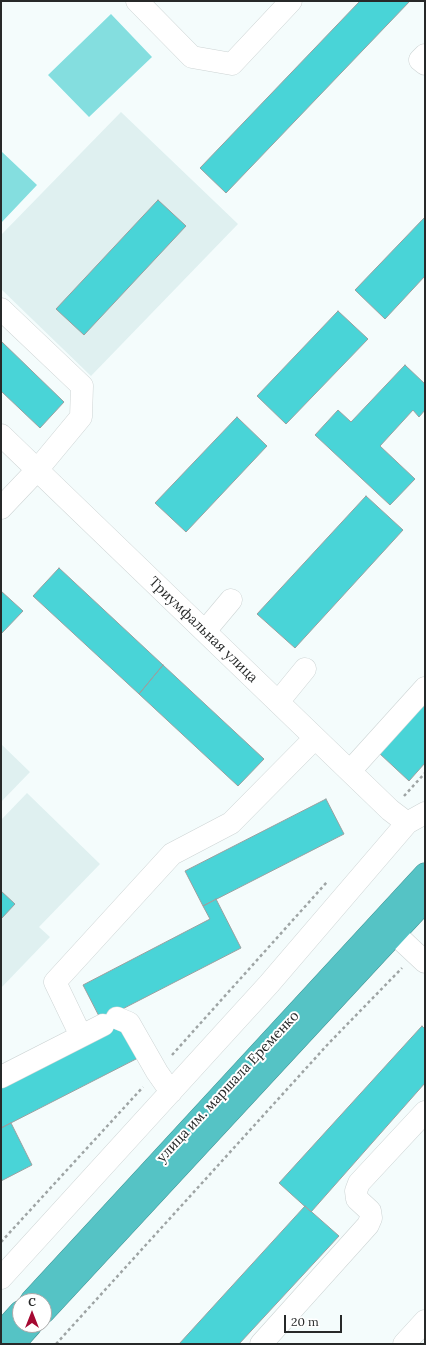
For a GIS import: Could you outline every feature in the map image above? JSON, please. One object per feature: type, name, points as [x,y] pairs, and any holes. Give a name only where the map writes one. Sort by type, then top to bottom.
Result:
[{"type":"highway","name":"улица им. маршала Еременко","points":[[37,1293],[425,874]]},
{"type":"highway","name":"улица им. маршала Еременко","points":[[52,1303],[425,901]]},
{"type":"highway","points":[[1,1333],[12,1321]]},
{"type":"highway","points":[[14,1344],[24,1333]]},
{"type":"street","points":[[136,1],[192,57],[232,64],[291,1]]},
{"type":"street","points":[[425,55],[420,60],[425,64]]},
{"type":"street","points":[[1,309],[82,386],[81,417],[37,470],[1,508]]},
{"type":"street","name":"Триумфальная улица","points":[[1,435],[350,771],[414,816]]},
{"type":"street","points":[[205,631],[231,600]]},
{"type":"street","points":[[278,702],[305,669]]},
{"type":"street","points":[[350,771],[425,688]]},
{"type":"street","points":[[81,1036],[55,982],[172,854],[231,822],[316,738]]},
{"type":"street","points":[[1,1278],[269,984],[414,816]]},
{"type":"street","points":[[395,934],[422,956]]},
{"type":"street","points":[[1,1077],[110,1022],[129,1023],[157,1072],[171,1092]]},
{"type":"street","points":[[261,1344],[368,1225],[371,1218],[370,1211],[357,1199],[356,1191],[359,1183],[425,1112]]},
{"type":"street","points":[[404,1344],[425,1321]]},
{"type":"path","points":[[414,816],[425,773]]},
{"type":"path","points":[[1,1242],[157,1072],[329,880]]},
{"type":"path","points":[[56,1344],[329,1043],[422,956]]},
{"type":"shaded area","points":[[111,14],[152,57],[89,117],[48,75]]},
{"type":"shaded area","points":[[121,112],[238,224],[91,376],[1,289],[1,235]]},
{"type":"shaded area","points":[[1,151],[37,185],[1,223]]},
{"type":"shaded area","points":[[1,744],[30,772],[1,802]]},
{"type":"shaded area","points":[[27,793],[100,864],[39,927],[50,937],[1,988],[1,820]]},
{"type":"building","points":[[360,1],[410,1],[226,193],[200,168]]},
{"type":"building","points":[[158,200],[186,226],[84,335],[56,309]]},
{"type":"building","points":[[425,217],[425,276],[385,319],[355,290]]},
{"type":"building","points":[[338,311],[368,339],[286,424],[257,396]]},
{"type":"building","points":[[1,341],[64,402],[40,428],[1,391]]},
{"type":"building","points":[[405,365],[425,384],[425,410],[419,417],[413,410],[380,446],[415,479],[390,505],[315,435],[338,410],[351,422]]},
{"type":"building","points":[[237,417],[267,446],[186,532],[155,503]]},
{"type":"building","points":[[366,496],[403,530],[295,648],[257,614]]},
{"type":"building","points":[[59,568],[163,665],[139,694],[33,596]]},
{"type":"building","points":[[1,591],[23,611],[1,634]]},
{"type":"building","points":[[163,665],[264,759],[238,786],[139,694]]},
{"type":"building","points":[[425,702],[425,763],[409,781],[379,753]]},
{"type":"building","points":[[326,799],[344,834],[203,906],[185,871]]},
{"type":"building","points":[[1,891],[15,904],[1,919]]},
{"type":"building","points":[[216,899],[241,948],[101,1020],[83,985],[210,919],[203,906]]},
{"type":"building","points":[[114,1013],[138,1058],[1,1128],[1,1083]]},
{"type":"building","points":[[422,1026],[425,1029],[425,1083],[311,1212],[279,1183]]},
{"type":"building","points":[[11,1123],[32,1165],[1,1181],[1,1128]]},
{"type":"building","points":[[305,1206],[339,1236],[239,1344],[179,1344]]}]
